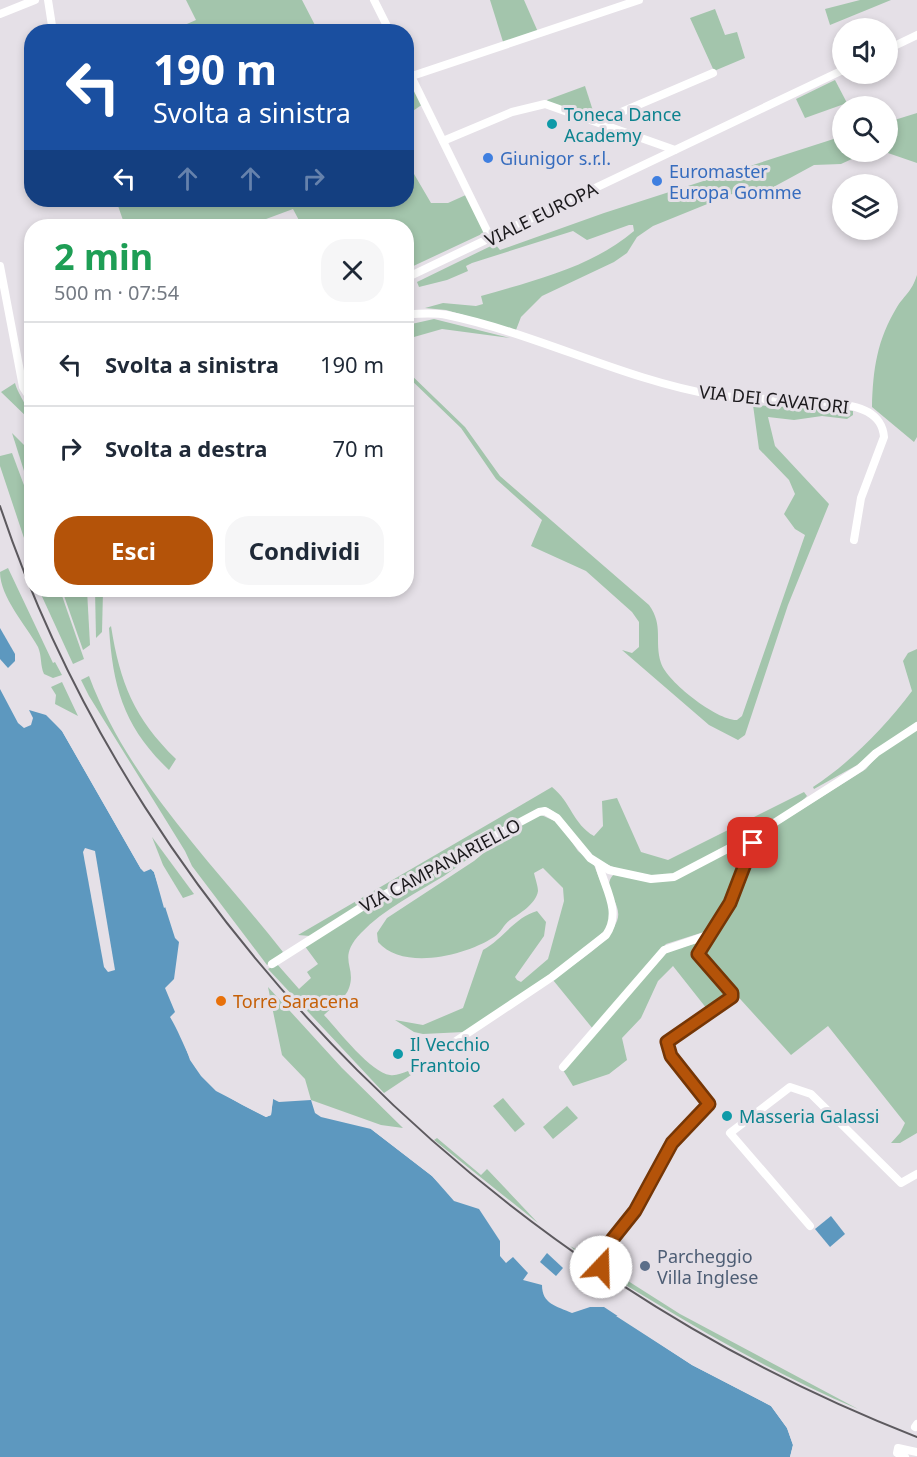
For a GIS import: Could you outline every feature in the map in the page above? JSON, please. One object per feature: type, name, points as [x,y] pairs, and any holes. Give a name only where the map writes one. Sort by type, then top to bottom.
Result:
[{"type":"street","points":[[0,14],[35,0]]},
{"type":"street","points":[[48,0],[52,24]]},
{"type":"street","points":[[375,0],[386,24]]},
{"type":"street","points":[[414,75],[639,0]]},
{"type":"street","points":[[898,44],[917,35]]},
{"type":"street","points":[[598,122],[713,73]]},
{"type":"street","name":"VIALE EUROPA","points":[[414,274],[832,75]]},
{"type":"street","points":[[414,80],[491,239]]},
{"type":"street","points":[[443,141],[512,112],[538,105],[552,106],[675,150]]},
{"type":"street","points":[[0,266],[24,389]]},
{"type":"street","name":"VIA DEI CAVATORI","points":[[414,314],[446,315],[519,335],[662,383],[715,396],[826,403],[867,411],[878,419],[883,427],[884,437],[861,498],[854,540]]},
{"type":"street","name":"VIA CAMPANARIELLO","points":[[272,964],[355,910],[540,812],[545,811],[557,818],[581,850],[599,865],[620,874],[651,879],[674,877],[760,832],[860,768],[876,753],[917,726]]},
{"type":"street","points":[[601,1267],[603,1251],[635,1211],[672,1143],[709,1104],[671,1056],[667,1042],[732,997],[732,993],[698,954],[709,935],[721,921],[730,903],[748,852],[760,832]]},
{"type":"street","name":"VIA CAMPANARIELLO","points":[[450,1045],[552,977],[606,935],[611,928],[615,910],[599,865]]},
{"type":"street","points":[[563,1067],[664,950],[709,935]]},
{"type":"street","points":[[810,1226],[730,1133],[789,1086],[811,1094],[901,1183],[906,1183],[917,1174]]},
{"type":"street","points":[[905,1457],[897,1453],[898,1448],[917,1452]]},
{"type":"green space","points":[[186,0],[302,0],[314,24],[187,24],[196,20]]},
{"type":"green space","points":[[490,0],[524,0],[538,32],[504,45]]},
{"type":"green space","points":[[860,0],[891,0],[847,18],[832,18],[830,25],[825,9]]},
{"type":"green space","points":[[715,9],[725,35],[737,32],[745,58],[714,71],[690,18]]},
{"type":"green space","points":[[832,81],[832,84],[837,84],[843,96],[832,96],[832,108],[805,118],[796,99]]},
{"type":"green space","points":[[414,86],[423,104],[414,110]]},
{"type":"green space","points":[[585,86],[595,117],[548,104],[547,100]]},
{"type":"green space","points":[[917,113],[917,163],[898,156],[898,119]]},
{"type":"green space","points":[[832,140],[832,162],[845,162],[814,165],[759,195],[732,194],[653,226],[637,237],[627,253],[614,262],[542,296],[521,317],[516,330],[446,310],[425,308],[443,303],[476,306],[483,304],[481,296],[581,263],[618,244],[634,231],[633,225],[629,225],[587,240],[573,231],[472,263],[466,266],[468,271],[447,280],[419,287],[417,282],[495,244],[500,250],[604,213]]},
{"type":"green space","points":[[414,174],[431,203],[448,203],[468,194],[486,232],[414,266],[414,219],[298,219],[293,209],[266,219],[123,219],[118,207],[414,207]]},
{"type":"green space","points":[[917,275],[917,437],[914,442],[872,407],[877,355],[885,331]]},
{"type":"green space","points":[[434,319],[510,338],[442,329],[414,337],[414,323]]},
{"type":"green space","points":[[414,378],[465,427],[500,476],[649,605],[658,627],[661,663],[673,680],[706,707],[729,719],[737,720],[742,716],[805,535],[795,529],[784,514],[795,494],[789,480],[759,449],[753,405],[853,411],[853,415],[847,419],[822,416],[794,420],[768,417],[775,446],[829,504],[788,605],[745,735],[738,740],[709,725],[622,650],[632,653],[639,647],[639,622],[632,612],[586,571],[531,546],[542,520],[496,479],[461,428],[414,383]]},
{"type":"green space","points":[[15,383],[24,403],[24,414],[1,392]]},
{"type":"green space","points":[[12,433],[24,445],[24,471]]},
{"type":"green space","points":[[12,453],[24,485],[24,538],[0,466],[0,456]]},
{"type":"green space","points":[[8,568],[53,663],[55,662],[62,675],[53,678],[44,674],[38,647],[14,611],[4,591],[0,572]]},
{"type":"green space","points":[[42,597],[62,597],[84,659],[73,664]]},
{"type":"green space","points":[[64,597],[87,597],[90,645],[83,650]]},
{"type":"green space","points":[[95,597],[103,597],[102,632],[96,638]]},
{"type":"green space","points":[[111,626],[119,665],[131,698],[149,729],[176,759],[169,770],[141,738],[124,705],[114,669],[109,628]]},
{"type":"green space","points":[[917,649],[917,723],[859,764],[814,789],[813,787],[841,767],[866,744],[912,691],[903,661],[908,653]]},
{"type":"green space","points":[[89,676],[126,752],[150,787],[175,821],[283,952],[267,965],[192,866],[89,696],[81,680]]},
{"type":"green space","points":[[62,682],[78,716],[55,704],[56,695],[51,687]]},
{"type":"green space","points":[[917,729],[917,1133],[900,1143],[891,1143],[905,1123],[828,1026],[791,1055],[702,957],[703,947],[730,911],[752,852],[766,832],[866,769],[879,754]]},
{"type":"green space","points":[[552,787],[564,799],[581,825],[594,836],[603,826],[602,801],[617,798],[641,852],[668,860],[804,792],[807,796],[763,828],[718,853],[697,864],[659,876],[633,873],[600,861],[592,856],[561,818],[545,807],[310,936],[298,935]]},
{"type":"green space","points":[[539,814],[559,823],[578,851],[594,865],[609,903],[610,926],[571,960],[464,1032],[423,1034],[414,1032],[395,1020],[423,1025],[463,1008],[483,950],[522,918],[537,911],[546,922],[544,936],[515,977],[521,982],[548,959],[564,901],[563,888],[543,868],[534,873],[538,891],[531,904],[496,935],[467,950],[434,957],[403,956],[389,951],[378,942],[377,933],[387,918],[474,861],[508,833]]},
{"type":"green space","points":[[500,835],[444,876],[380,916],[361,933],[350,949],[348,956],[351,974],[349,988],[342,999],[324,1015],[355,1050],[374,1067],[390,1075],[408,1071],[411,1075],[384,1093],[268,969],[277,964],[299,989],[311,978],[307,972],[318,964],[304,945],[338,923]]},
{"type":"green space","points":[[152,837],[194,894],[183,898],[163,865]]},
{"type":"green space","points":[[744,846],[746,851],[724,910],[710,930],[666,944],[593,1029],[553,980],[589,954],[612,930],[618,914],[609,885],[614,874],[655,881]]},
{"type":"green space","points":[[701,942],[690,954],[727,992],[725,997],[707,1009],[673,966],[658,981],[641,1018],[622,1038],[627,1060],[609,1074],[573,1086],[563,1070],[668,951]]},
{"type":"green space","points":[[268,987],[342,1068],[403,1128],[381,1125],[311,1100],[305,1079],[282,1055]]},
{"type":"green space","points":[[503,1098],[525,1124],[515,1132],[493,1106]]},
{"type":"green space","points":[[567,1106],[578,1118],[553,1139],[543,1127]]},
{"type":"green space","points":[[437,1138],[481,1175],[487,1169],[538,1223],[434,1140]]},
{"type":"green space","points":[[570,1246],[598,1261],[597,1265],[604,1269],[606,1267],[680,1314],[858,1409],[780,1373],[704,1331],[611,1276]]},
{"type":"water","points":[[0,628],[15,654],[15,661],[8,668],[0,659]]},
{"type":"water","points":[[0,689],[18,723],[24,728],[31,725],[33,718],[29,710],[46,715],[62,731],[141,869],[151,869],[154,872],[175,938],[179,942],[174,979],[165,988],[175,1012],[170,1017],[190,1058],[213,1086],[223,1094],[266,1117],[271,1115],[273,1099],[279,1102],[311,1100],[315,1113],[321,1117],[371,1129],[432,1176],[454,1201],[479,1209],[500,1241],[500,1256],[506,1263],[513,1257],[528,1273],[523,1280],[542,1285],[544,1296],[555,1306],[572,1313],[590,1307],[604,1307],[692,1365],[771,1406],[787,1428],[793,1445],[790,1457],[0,1457]]},
{"type":"water","points":[[831,1216],[845,1234],[830,1247],[815,1229]]},
{"type":"water","points":[[547,1253],[563,1268],[556,1276],[540,1262]]},
{"type":"pier","points":[[45,712],[65,729],[143,867],[151,866],[157,870],[167,906],[164,908],[154,872],[151,869],[144,872],[141,869],[62,731]]},
{"type":"pier","points":[[85,848],[95,851],[115,970],[108,972],[104,967],[83,852]]},
{"type":"pier","points":[[183,1032],[193,1058],[218,1088],[266,1113],[270,1098],[273,1099],[271,1115],[266,1117],[216,1091],[201,1076],[190,1060],[181,1034]]},
{"type":"pier","points":[[375,1128],[434,1174],[453,1192],[451,1195],[432,1176],[371,1129]]},
{"type":"pier","points":[[616,1316],[623,1316],[693,1363],[773,1404],[790,1427],[796,1445],[793,1457],[790,1457],[793,1445],[787,1428],[771,1406],[692,1365]]},
{"type":"railway","points":[[0,506],[24,565]]},
{"type":"railway","points":[[37,597],[63,661],[145,807],[244,944],[357,1070],[483,1184],[620,1284],[765,1369],[917,1437]]},
{"type":"place","name":"Toneca Dance Academy","points":[[552,124]]},
{"type":"place","name":"Giunigor s.r.l.","points":[[488,158]]},
{"type":"place","name":"Euromaster Europa Gomme","points":[[657,181]]},
{"type":"place","name":"Torre Saracena","points":[[221,1001]]},
{"type":"place","name":"Il Vecchio Frantoio","points":[[398,1054]]},
{"type":"place","name":"Masseria Galassi","points":[[727,1116]]},
{"type":"place","name":"Parcheggio Villa Inglese","points":[[645,1266]]},
{"type":"route","points":[[601,1267],[600,1256],[635,1211],[672,1143],[709,1104],[671,1056],[667,1049],[667,1042],[671,1037],[732,997],[732,993],[699,959],[698,954],[699,949],[721,921],[730,903],[753,843]]}]
